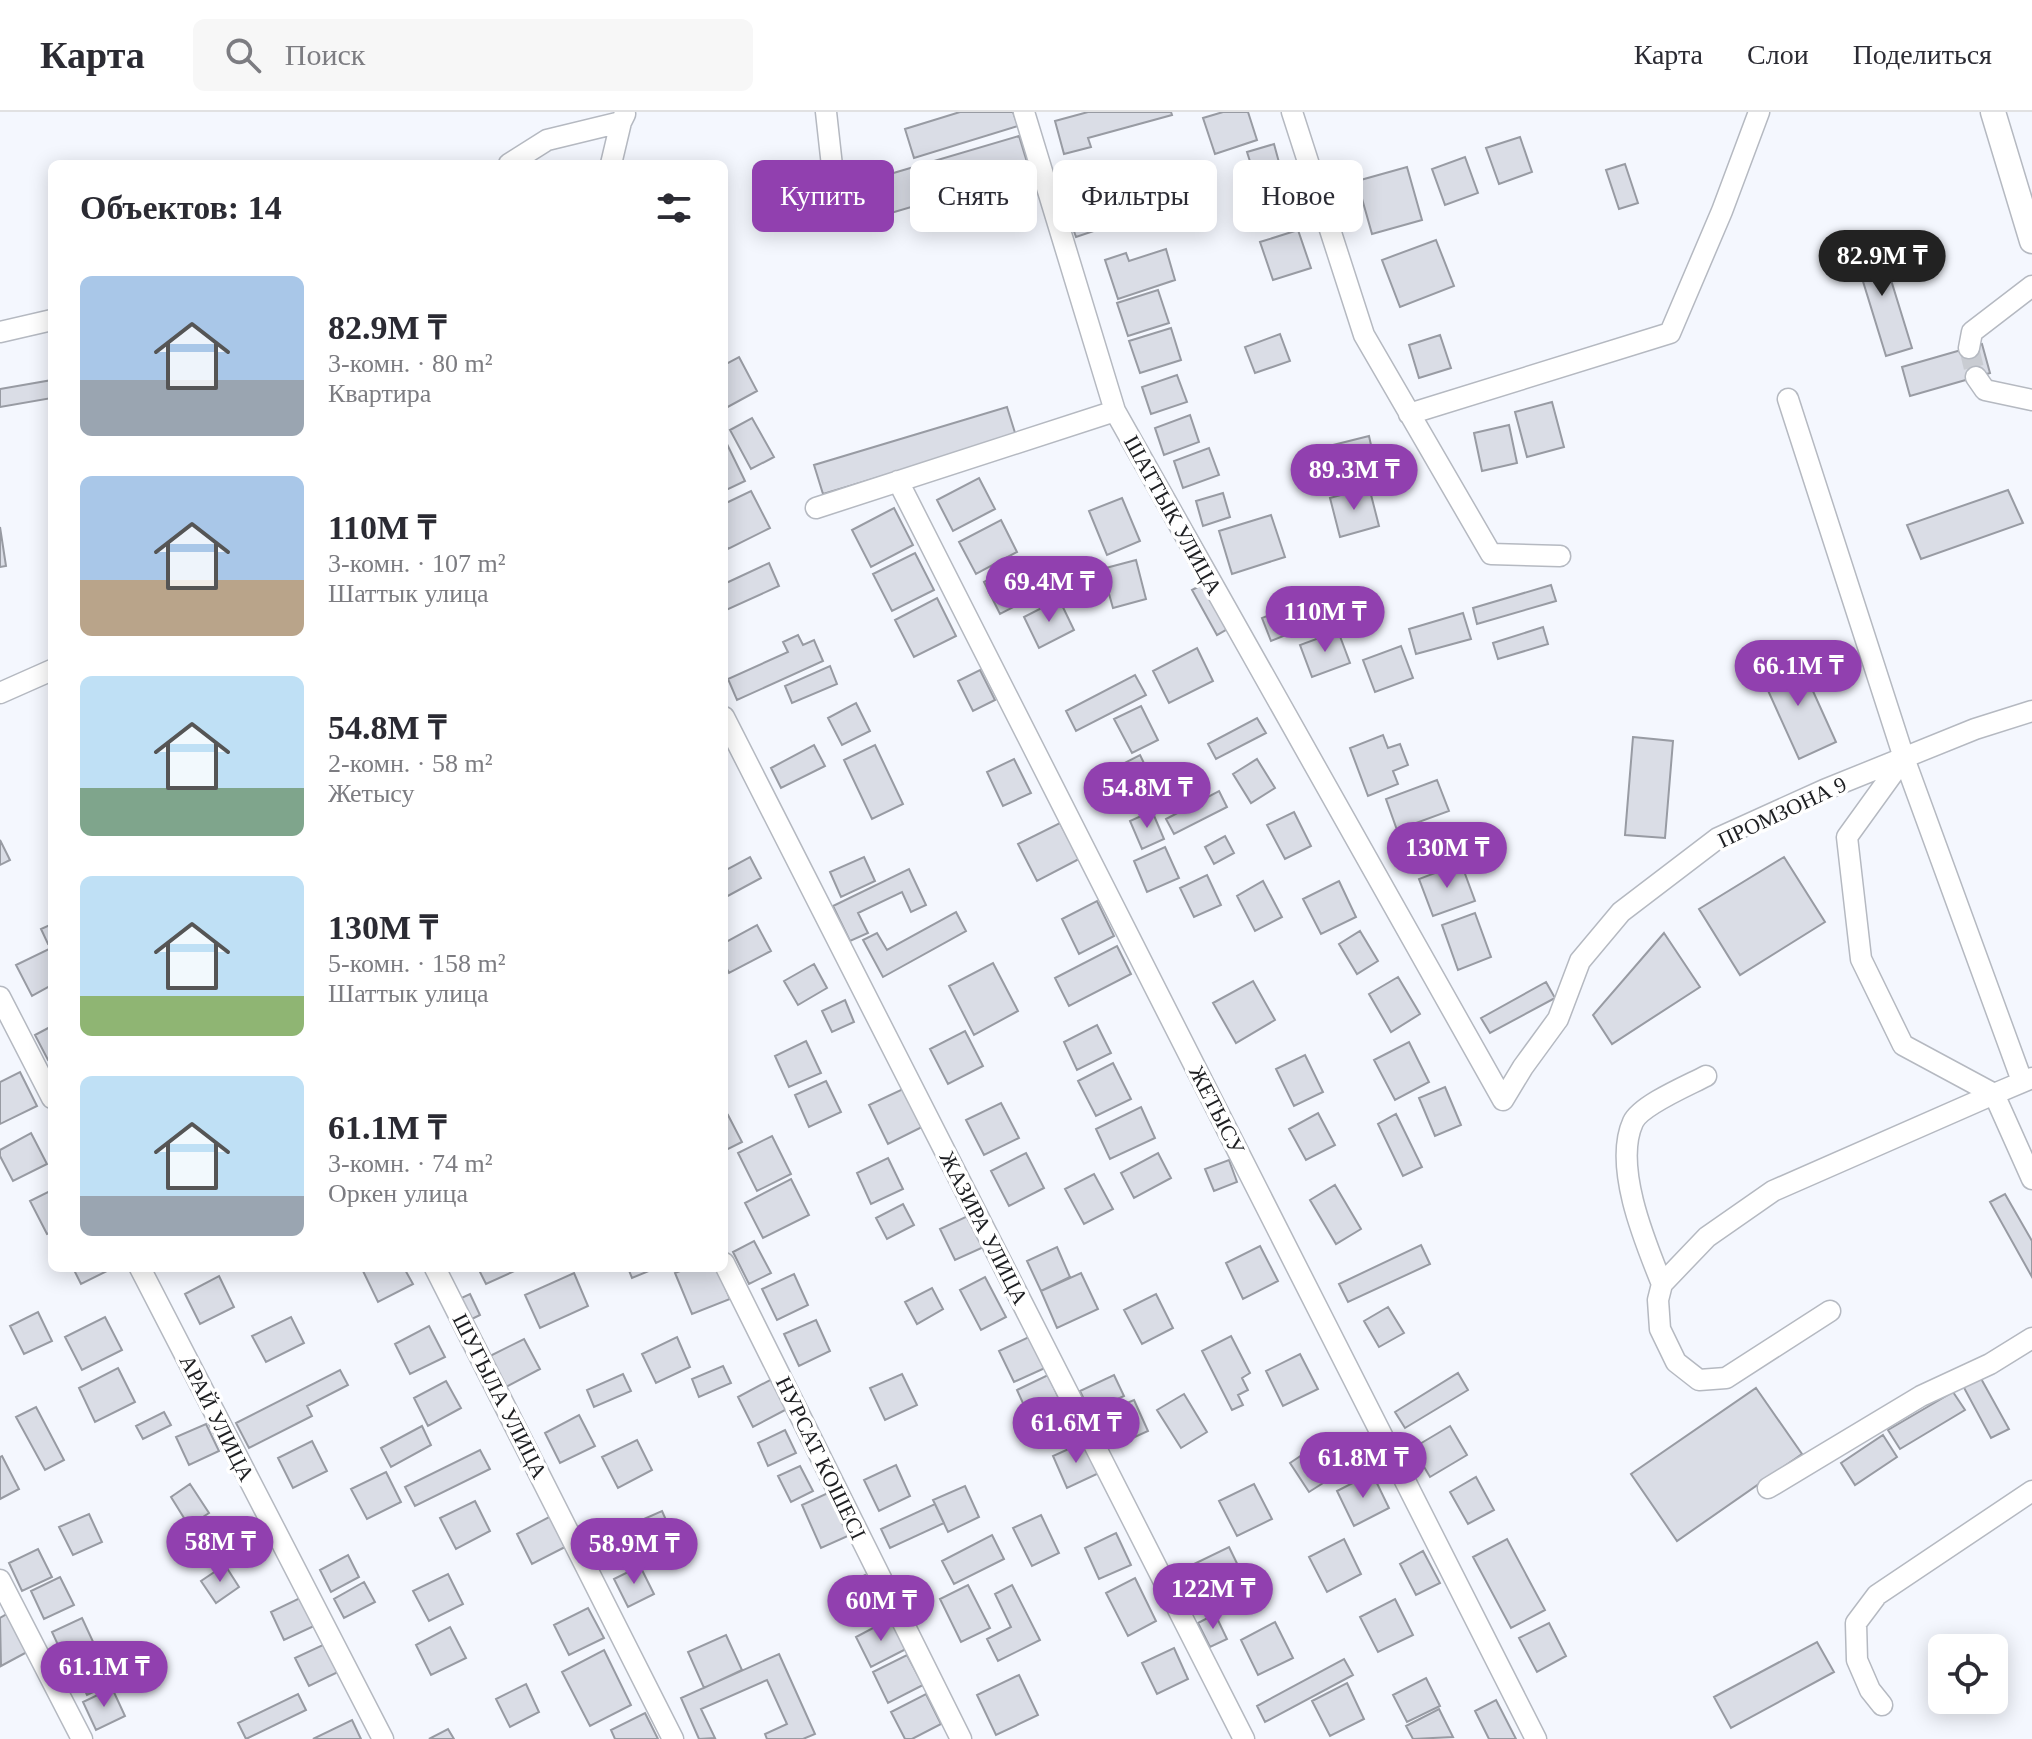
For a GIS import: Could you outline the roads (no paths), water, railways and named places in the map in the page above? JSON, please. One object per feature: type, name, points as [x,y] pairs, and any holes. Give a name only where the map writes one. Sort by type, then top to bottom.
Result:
[{"type":"main road","points":[[1993,112],[2032,241]]},
{"type":"street","points":[[826,112],[831,160]]},
{"type":"street","name":"ШАТТЫК УЛИЦА","points":[[1024,112],[1115,411],[1503,1100]]},
{"type":"street","points":[[1292,112],[1364,335],[1491,554],[1560,556]]},
{"type":"street","points":[[1409,414],[1670,333],[1722,211],[1759,112]]},
{"type":"street","points":[[515,160],[547,140],[624,117]]},
{"type":"street","points":[[612,160],[624,117]]},
{"type":"street","points":[[1969,348],[1972,332],[2032,286]]},
{"type":"street","points":[[0,332],[48,321]]},
{"type":"street","points":[[1976,377],[1985,390],[2032,400]]},
{"type":"street","points":[[1788,399],[1904,758],[2032,1100]]},
{"type":"street","points":[[816,508],[1115,411]]},
{"type":"street","name":"ЖЕТЫСУ","points":[[898,481],[1536,1739]]},
{"type":"street","points":[[0,693],[48,672]]},
{"type":"street","name":"ПРОМЗОНА 9","points":[[1503,1100],[1558,1019],[1580,961],[1621,912],[1718,838],[1824,790],[1975,729],[2032,711]]},
{"type":"street","name":"ЖАЗИРА УЛИЦА","points":[[728,725],[1244,1739]]},
{"type":"street","points":[[1904,758],[1847,837],[1861,959],[1903,1045],[1994,1094],[2032,1179]]},
{"type":"street","points":[[0,997],[48,1090]]},
{"type":"street","points":[[1662,1284],[1632,1199],[1626,1157],[1633,1120],[1651,1105],[1706,1076]]},
{"type":"street","points":[[1830,1311],[1726,1378],[1699,1380],[1676,1362],[1660,1329],[1658,1300],[1662,1284],[1707,1237],[1773,1191],[2025,1080]]},
{"type":"street","name":"НУРСАТ КОШЕСI","points":[[728,1271],[961,1739]]},
{"type":"street","name":"АРАЙ УЛИЦА","points":[[142,1272],[383,1739]]},
{"type":"street","name":"ШУГЫЛА УЛИЦА","points":[[437,1272],[673,1739]]},
{"type":"street","points":[[1768,1488],[1921,1396],[1990,1364],[2032,1338]]},
{"type":"street","points":[[1882,1705],[1870,1690],[1857,1660],[1856,1623],[1877,1595],[2032,1491]]},
{"type":"street","points":[[0,1580],[82,1739]]},
{"type":"tunnel","points":[[1969,348],[1976,377]]}]
